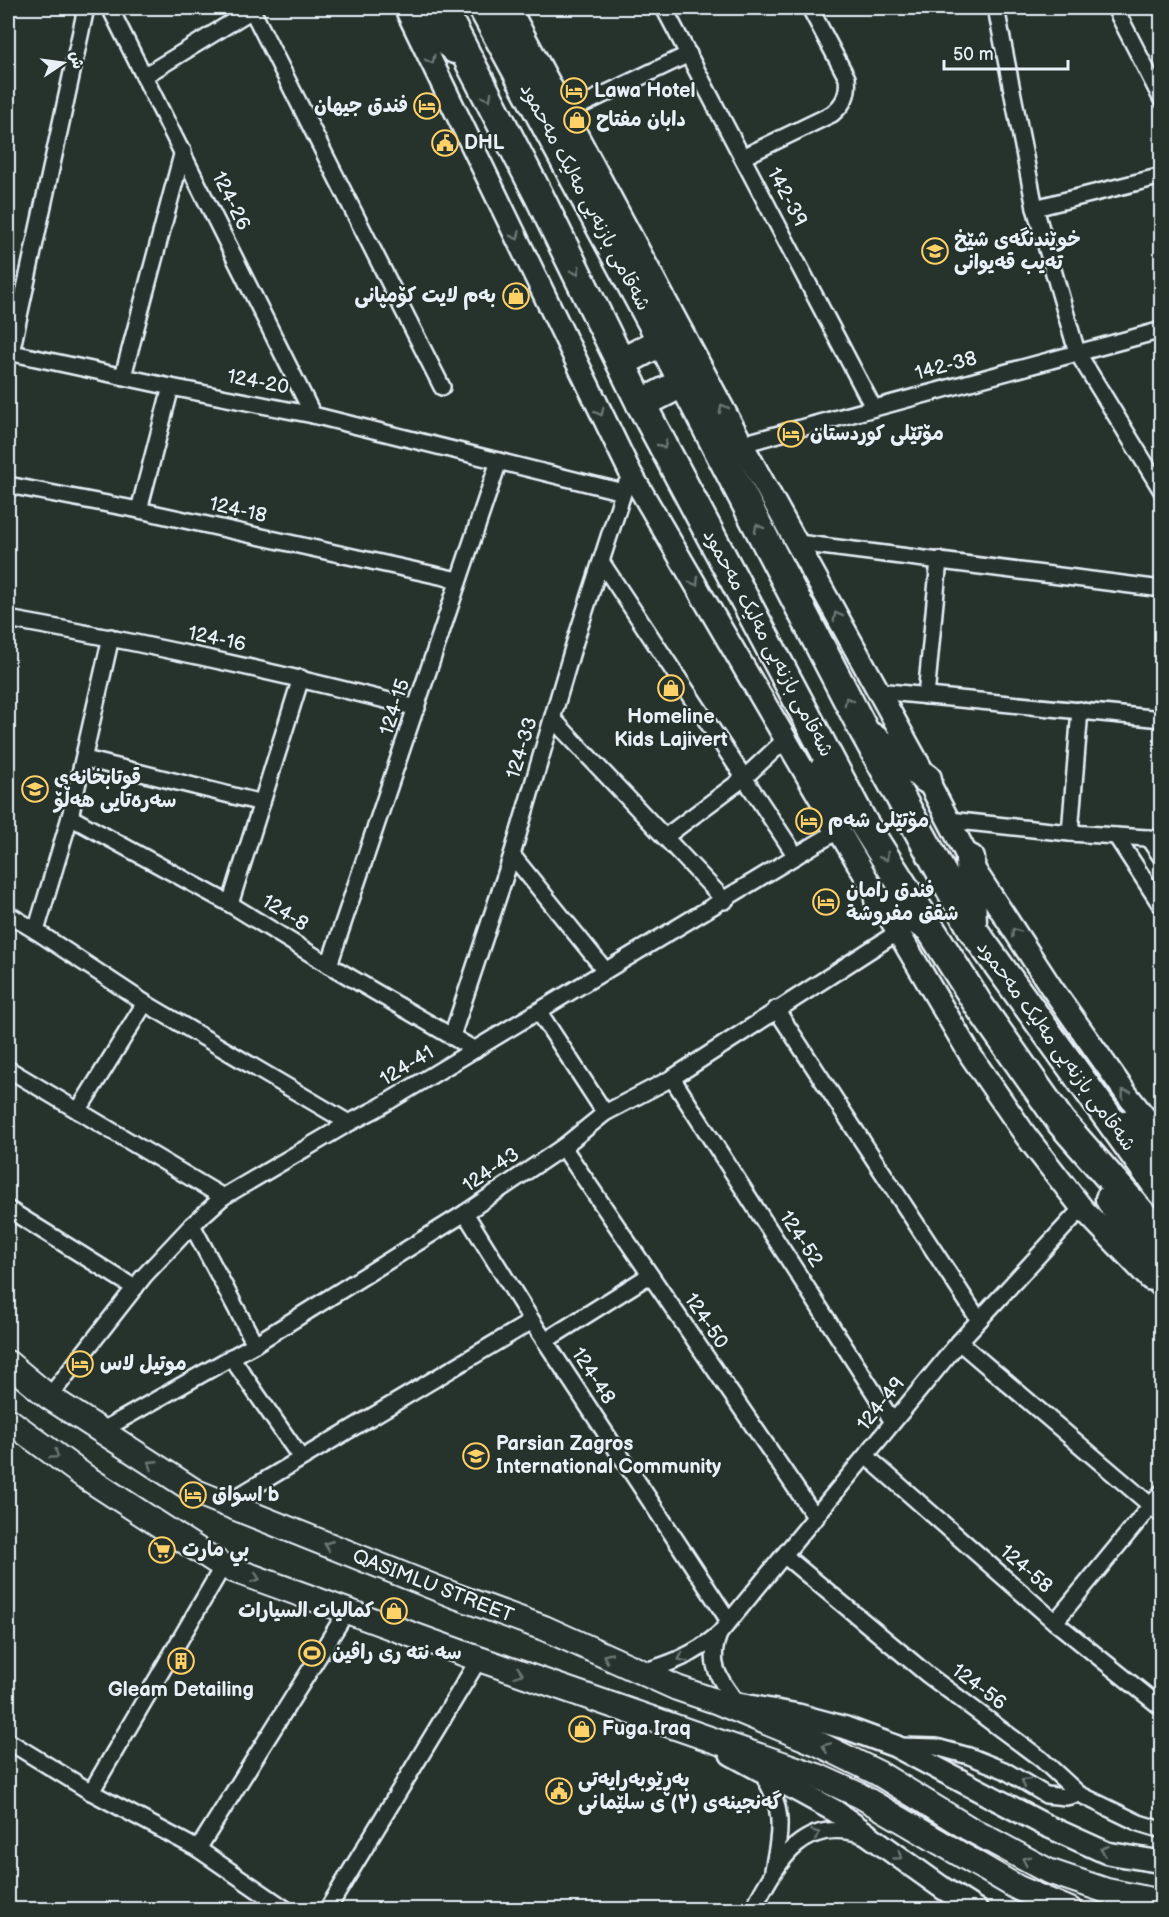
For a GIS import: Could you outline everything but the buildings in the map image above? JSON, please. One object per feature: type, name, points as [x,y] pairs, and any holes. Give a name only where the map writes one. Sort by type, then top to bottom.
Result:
[{"type":"highway","points":[[411,8],[470,63]]},
{"type":"highway","name":"شەقامی بازنەیی مەلیک مەحمود","points":[[442,8],[539,196],[641,404],[862,822],[980,1007],[1061,1122],[1161,1237]]},
{"type":"highway","name":"شەقامی بازنەیی مەلیک مەحمود","points":[[495,12],[864,731],[973,930],[1161,1192]]},
{"type":"highway","points":[[621,363],[662,341]]},
{"type":"highway","points":[[641,404],[684,382]]},
{"type":"highway","points":[[864,731],[927,779]]},
{"type":"highway","points":[[821,742],[836,826]]},
{"type":"highway","points":[[970,859],[973,930]]},
{"type":"highway","points":[[879,900],[928,927]]},
{"type":"highway","points":[[1053,1042],[1161,1157]]},
{"type":"highway","points":[[1061,1122],[1161,1282]]},
{"type":"main road","points":[[406,8],[626,482],[786,739],[970,1056],[1026,1136],[1082,1208],[1161,1292]]},
{"type":"main road","points":[[495,12],[566,113],[742,444],[927,779],[974,869],[1051,987],[1125,1092],[1161,1138]]},
{"type":"main road","name":"QASIMLU STREET","points":[[8,1363],[49,1397],[196,1492],[456,1596],[544,1628],[640,1673],[733,1706],[819,1744],[878,1773],[968,1828],[1048,1871],[1107,1891],[1161,1902]]},
{"type":"main road","points":[[8,1420],[84,1476],[223,1566],[479,1659],[817,1776],[860,1795],[1018,1888],[1070,1910]]},
{"type":"main road","points":[[733,1706],[798,1715],[846,1728],[895,1746],[1044,1825],[1107,1852],[1161,1862]]},
{"type":"main road","points":[[686,1730],[815,1799],[977,1910]]},
{"type":"street","points":[[9,352],[86,8]]},
{"type":"street","name":"124-26","points":[[110,8],[313,414]]},
{"type":"street","name":"142-39","points":[[664,8],[873,407]]},
{"type":"street","points":[[743,157],[832,114],[846,99],[848,88],[843,68],[810,8]]},
{"type":"street","points":[[996,8],[1035,208],[1077,352],[1161,491]]},
{"type":"street","points":[[1115,8],[1161,100]]},
{"type":"street","points":[[144,76],[251,9],[442,387]]},
{"type":"street","points":[[566,113],[689,54]]},
{"type":"street","points":[[123,376],[183,151]]},
{"type":"street","points":[[1035,208],[1161,176]]},
{"type":"street","name":"142-38","points":[[742,444],[1161,330]]},
{"type":"street","name":"124-20","points":[[9,352],[171,387],[313,414],[498,461],[626,482]]},
{"type":"street","points":[[139,510],[171,387]]},
{"type":"street","name":"124-15","points":[[329,965],[498,461]]},
{"type":"street","name":"124-33","points":[[452,1036],[512,855],[573,648],[626,482]]},
{"type":"street","name":"124-18","points":[[8,485],[139,510],[458,580]]},
{"type":"street","points":[[798,543],[1161,589]]},
{"type":"street","points":[[926,696],[939,560]]},
{"type":"street","points":[[602,563],[796,856]]},
{"type":"street","name":"124-16","points":[[8,619],[111,637],[301,678],[417,708]]},
{"type":"street","points":[[36,931],[85,759],[111,637]]},
{"type":"street","points":[[230,904],[301,678]]},
{"type":"street","points":[[878,690],[1161,719]]},
{"type":"street","points":[[1070,833],[1080,710]]},
{"type":"street","points":[[553,718],[725,901]]},
{"type":"street","points":[[665,837],[744,778],[786,739]]},
{"type":"street","points":[[85,759],[262,803]]},
{"type":"street","name":"124-8","points":[[70,817],[230,904],[475,1050]]},
{"type":"street","points":[[949,820],[1070,833],[1155,838],[1161,858]]},
{"type":"street","name":"124-41","points":[[49,1397],[135,1288],[192,1225],[224,1197],[725,901],[796,856],[836,826]]},
{"type":"street","points":[[1116,836],[1161,907]]},
{"type":"street","points":[[512,855],[605,970]]},
{"type":"street","points":[[8,914],[145,1003],[349,1123]]},
{"type":"street","name":"124-43","points":[[101,1431],[255,1344],[465,1213],[562,1147],[605,1113],[672,1078],[898,933]]},
{"type":"street","points":[[78,1111],[145,1003]]},
{"type":"street","points":[[776,1010],[979,1320]]},
{"type":"street","points":[[539,1012],[605,1113]]},
{"type":"street","points":[[8,1069],[224,1197]]},
{"type":"street","name":"124-52","points":[[672,1078],[893,1422]]},
{"type":"street","name":"124-50","points":[[562,1147],[816,1518]]},
{"type":"street","name":"124-49","points":[[719,1634],[958,1342],[1082,1208]]},
{"type":"street","points":[[8,1209],[135,1288]]},
{"type":"street","name":"124-48","points":[[465,1213],[532,1321],[729,1621]]},
{"type":"street","points":[[192,1225],[255,1344]]},
{"type":"street","points":[[545,1341],[650,1275]]},
{"type":"street","points":[[225,1504],[532,1321]]},
{"type":"street","points":[[958,1342],[1156,1510]]},
{"type":"street","points":[[231,1357],[300,1458]]},
{"type":"street","name":"124-58","points":[[866,1456],[1055,1623],[1161,1708]]},
{"type":"street","points":[[1055,1623],[1156,1510],[1161,1492]]},
{"type":"street","name":"124-56","points":[[784,1556],[928,1675],[1041,1759],[1079,1794],[1139,1823],[1161,1830]]},
{"type":"street","points":[[91,1792],[223,1566]]},
{"type":"street","points":[[198,1849],[347,1611]]},
{"type":"street","points":[[640,1673],[682,1659],[719,1634]]},
{"type":"street","points":[[719,1634],[713,1653],[714,1666],[733,1706]]},
{"type":"street","points":[[327,1910],[479,1659]]},
{"type":"street","points":[[8,1741],[91,1792],[198,1849],[287,1910]]},
{"type":"street","points":[[895,1746],[936,1747],[969,1756],[1004,1770],[1046,1795],[1066,1797],[1079,1794]]},
{"type":"street","points":[[758,1768],[775,1796],[781,1821],[773,1872]]},
{"type":"street","points":[[752,1910],[773,1872],[795,1846],[808,1836],[822,1830],[838,1829],[874,1839]]},
{"type":"place","name":"Lawa Hotel","points":[[574,91]]},
{"type":"place","name":"فندق جيهان","points":[[427,106]]},
{"type":"place","name":"دابان مفتاح","points":[[577,120]]},
{"type":"place","name":"DHL","points":[[445,143]]},
{"type":"place","name":"خوێندنگەی شێخ تەیب قەیوانی","points":[[935,251]]},
{"type":"place","name":"بەم لایت کۆمپانی","points":[[516,296]]},
{"type":"place","name":"مۆتێلی کوردستان","points":[[791,434]]},
{"type":"place","name":"Homeline Kids Lajivert","points":[[671,688]]},
{"type":"place","name":"قوتابخانەی سەرەتایی هەڵۆ","points":[[35,789]]},
{"type":"place","name":"مۆتێلی شەم","points":[[809,821]]},
{"type":"place","name":"فندق رامان شقق مفروشة","points":[[826,902]]},
{"type":"place","name":"موتيل لاس","points":[[80,1364]]},
{"type":"place","name":"Parsian Zagros International Community","points":[[476,1456]]},
{"type":"place","name":"اسواق b","points":[[193,1495]]},
{"type":"place","name":"بي مارت","points":[[162,1550]]},
{"type":"place","name":"كماليات السيارات","points":[[394,1611]]},
{"type":"place","name":"سه نته رى راڤين","points":[[312,1653]]},
{"type":"place","name":"Gleam Detailing","points":[[181,1661]]},
{"type":"place","name":"Fuga Iraq","points":[[582,1729]]},
{"type":"place","name":"بەڕێوبەرایەتی گەنجینەی (۲) ی سلێمانی","points":[[559,1791]]}]
